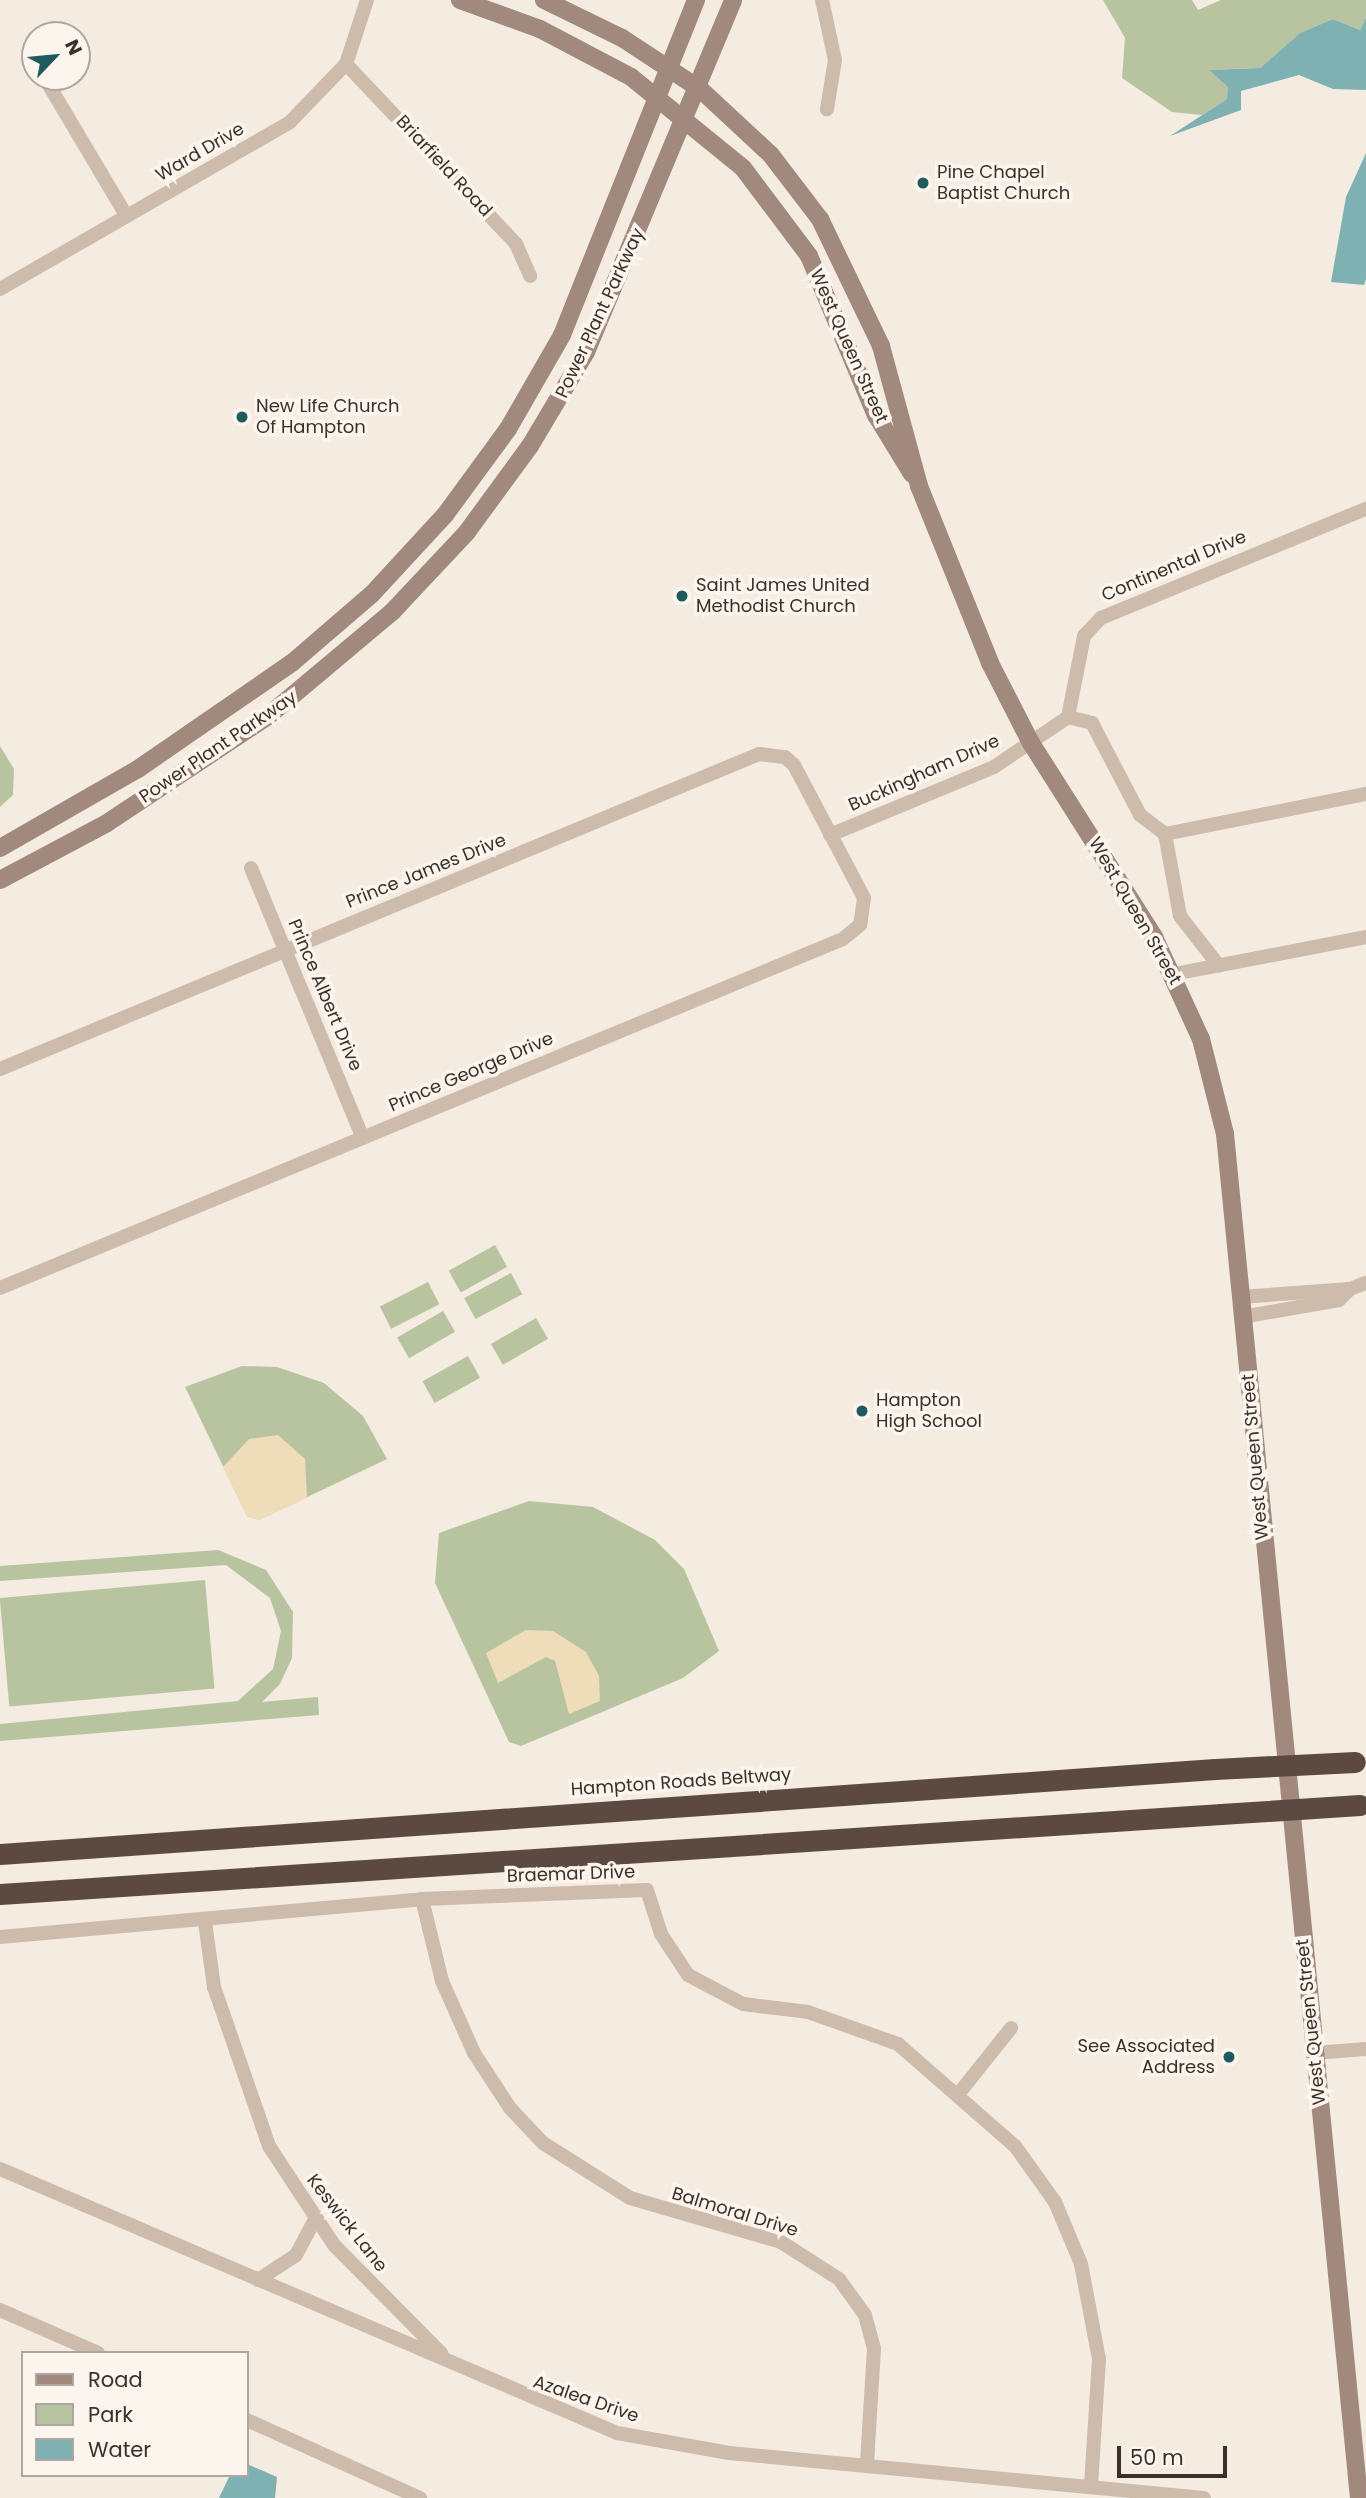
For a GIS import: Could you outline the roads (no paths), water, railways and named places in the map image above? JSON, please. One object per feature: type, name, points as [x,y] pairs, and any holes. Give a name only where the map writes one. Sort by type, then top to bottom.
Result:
[{"type":"highway","name":"Hampton Roads Beltway","points":[[0,1854],[1360,1761]]},
{"type":"highway","points":[[0,1894],[1363,1805]]},
{"type":"main road","points":[[460,0],[566,42],[656,93]]},
{"type":"main road","points":[[544,0],[669,66],[700,89]]},
{"type":"main road","name":"Power Plant Parkway","points":[[0,848],[138,769],[293,662],[372,594],[445,515],[508,429],[562,335],[656,93],[696,0]]},
{"type":"main road","name":"Power Plant Parkway","points":[[0,880],[107,823],[268,716],[352,649],[430,574],[499,491],[560,400],[688,117],[733,0]]},
{"type":"main road","name":"West Queen Street","points":[[700,89],[771,155],[834,243],[900,398],[919,485],[990,663],[1031,743],[1174,974],[1219,1103],[1359,2498]]},
{"type":"main road","name":"West Queen Street","points":[[656,93],[688,117],[743,168],[803,245],[876,415],[919,485]]},
{"type":"street","name":"Ward Drive","points":[[0,289],[290,122],[346,64],[367,0]]},
{"type":"street","points":[[822,0],[835,60],[827,109]]},
{"type":"street","name":"Briarfield Road","points":[[346,64],[516,243],[530,276]]},
{"type":"street","points":[[52,91],[126,215]]},
{"type":"street","name":"Continental Drive","points":[[1068,718],[1081,644],[1093,623],[1366,509]]},
{"type":"street","points":[[1031,743],[1068,718],[1092,723],[1140,815],[1165,834],[1180,916],[1219,966]]},
{"type":"street","name":"Buckingham Drive","points":[[830,835],[994,767],[1031,743]]},
{"type":"street","name":"Prince James Drive","points":[[0,1069],[759,754],[785,757],[794,765],[830,835]]},
{"type":"street","points":[[1165,834],[1366,794]]},
{"type":"street","name":"Prince George Drive","points":[[0,1288],[853,933],[864,917],[864,898],[830,835]]},
{"type":"street","name":"Prince Albert Drive","points":[[251,868],[363,1138]]},
{"type":"street","points":[[1174,974],[1366,937]]},
{"type":"street","points":[[1240,1297],[1350,1289],[1366,1283]]},
{"type":"street","points":[[1242,1317],[1339,1300],[1350,1289]]},
{"type":"street","name":"Braemar Drive","points":[[0,1937],[205,1922],[422,1899],[647,1890],[661,1934],[688,1975],[743,2004],[808,2012],[898,2045],[960,2092],[1015,2146],[1055,2202],[1082,2264],[1100,2359],[1091,2486]]},
{"type":"street","name":"Balmoral Drive","points":[[422,1899],[442,1981],[474,2053],[510,2108],[543,2143],[630,2199],[781,2242],[839,2279],[865,2315],[874,2349],[867,2464]]},
{"type":"street","name":"Keswick Lane","points":[[205,1922],[214,1987],[254,2114],[315,2220],[374,2289],[450,2362]]},
{"type":"street","points":[[960,2092],[1011,2028]]},
{"type":"street","points":[[1314,2053],[1366,2049]]},
{"type":"street","name":"Azalea Drive","points":[[0,2169],[617,2433],[729,2453],[1204,2498]]},
{"type":"street","points":[[258,2280],[296,2255],[315,2220]]},
{"type":"street","points":[[0,2310],[93,2351]]},
{"type":"street","points":[[248,2420],[420,2498]]},
{"type":"water","points":[[1366,18],[1366,90],[1333,89],[1299,75],[1241,91],[1241,110],[1170,136],[1227,99],[1228,87],[1209,70],[1260,68],[1300,33],[1333,19],[1360,30]]},
{"type":"water","points":[[1366,153],[1366,279],[1364,285],[1331,282],[1346,197]]},
{"type":"water","points":[[248,2464],[277,2477],[275,2498],[219,2498],[229,2477],[248,2477]]},
{"type":"place","name":"Pine Chapel Baptist Church","points":[[923,183]]},
{"type":"place","name":"New Life Church Of Hampton","points":[[242,417]]},
{"type":"place","name":"Saint James United Methodist Church","points":[[682,596]]},
{"type":"place","name":"Hampton High School","points":[[862,1411]]},
{"type":"place","name":"See Associated Address","points":[[1229,2057]]}]
